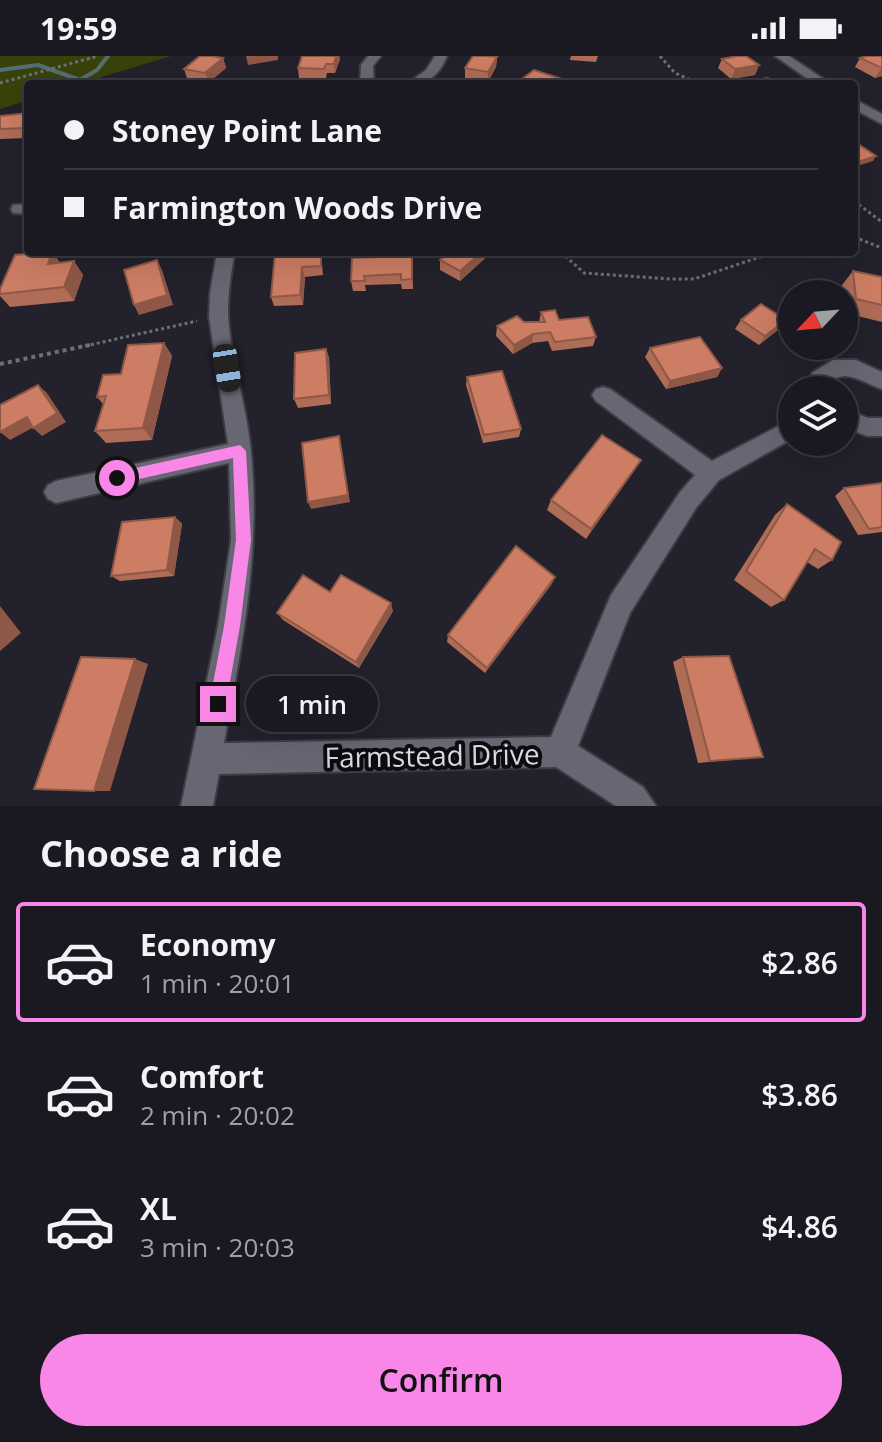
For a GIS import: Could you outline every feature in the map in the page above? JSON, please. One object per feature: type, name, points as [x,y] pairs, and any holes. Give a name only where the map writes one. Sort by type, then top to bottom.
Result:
[{"type":"street","points":[[366,80],[364,73],[375,56]]},
{"type":"street","points":[[422,80],[439,65],[441,56]]},
{"type":"street","points":[[781,56],[818,80]]},
{"type":"street","points":[[858,105],[882,120]]},
{"type":"street","points":[[197,806],[232,626],[243,540],[240,451],[219,317],[219,293],[225,256]]},
{"type":"street","points":[[823,376],[833,368],[856,368],[882,381]]},
{"type":"street","points":[[603,395],[711,473]]},
{"type":"street","points":[[858,423],[882,427]]},
{"type":"street","points":[[560,752],[620,604],[688,500],[711,473],[778,436]]},
{"type":"street","points":[[56,492],[240,451]]},
{"type":"street","name":"Farmstead Drive","points":[[207,759],[560,752],[640,806]]},
{"type":"path","points":[[0,83],[98,56]]},
{"type":"path","points":[[660,56],[675,73],[691,80]]},
{"type":"path","points":[[858,204],[882,222]]},
{"type":"path","points":[[858,239],[882,248]]},
{"type":"path","points":[[565,256],[584,273],[670,279],[694,279],[765,256]]},
{"type":"path","points":[[0,364],[83,343],[219,317]]},
{"type":"green space","points":[[0,56],[171,56],[92,80],[24,80],[24,101],[0,109]]},
{"type":"building","points":[[200,56],[223,58],[205,73],[184,69]]},
{"type":"building","points":[[302,56],[336,56],[334,64],[326,64],[324,69],[298,68]]},
{"type":"building","points":[[473,56],[497,57],[488,72],[465,68]]},
{"type":"building","points":[[746,56],[759,65],[735,69],[722,59]]},
{"type":"building","points":[[882,56],[882,68],[860,58]]},
{"type":"building","points":[[534,70],[565,80],[525,80],[522,79]]},
{"type":"building","points":[[24,113],[24,128],[0,129],[0,116]]},
{"type":"building","points":[[858,145],[876,156],[858,162]]},
{"type":"building","points":[[15,255],[51,256],[48,264],[74,261],[64,287],[0,294]]},
{"type":"building","points":[[275,256],[321,256],[321,266],[302,267],[300,295],[271,297]]},
{"type":"building","points":[[412,256],[412,279],[401,280],[401,274],[364,276],[365,281],[351,281],[352,258]]},
{"type":"building","points":[[444,256],[477,256],[460,271],[440,260]]},
{"type":"building","points":[[157,260],[167,295],[134,305],[124,270]]},
{"type":"building","points":[[853,271],[882,277],[882,305],[858,299],[858,280],[854,280]]},
{"type":"building","points":[[761,304],[778,315],[778,326],[765,336],[741,320]]},
{"type":"building","points":[[555,310],[559,320],[588,317],[596,337],[555,342],[550,332],[533,334],[514,345],[497,326],[517,316],[524,322],[545,322],[541,312]]},
{"type":"building","points":[[700,337],[722,368],[670,381],[650,348]]},
{"type":"building","points":[[164,343],[143,428],[95,431],[106,396],[97,397],[103,375],[121,374],[128,345]]},
{"type":"building","points":[[326,349],[329,395],[294,399],[295,353]]},
{"type":"building","points":[[502,371],[521,429],[484,435],[467,377]]},
{"type":"building","points":[[38,385],[57,413],[33,428],[27,417],[0,432],[0,405]]},
{"type":"building","points":[[602,435],[641,460],[591,529],[551,500]]},
{"type":"building","points":[[339,436],[348,495],[308,502],[302,443]]},
{"type":"building","points":[[882,483],[882,527],[869,529],[844,488]]},
{"type":"building","points":[[787,504],[841,542],[832,560],[815,549],[784,600],[746,571]]},
{"type":"building","points":[[175,517],[167,570],[111,576],[122,522]]},
{"type":"building","points":[[516,546],[555,577],[487,668],[448,635]]},
{"type":"building","points":[[303,575],[330,592],[341,575],[391,603],[356,662],[277,613]]},
{"type":"building","points":[[729,656],[763,757],[710,761],[683,657]]},
{"type":"building","points":[[81,657],[135,659],[94,791],[34,789]]},
{"type":"waterway","points":[[0,70],[38,65],[80,80],[97,70],[108,56]]},
{"type":"route","points":[[117,478],[240,451],[243,540],[218,704]]}]
